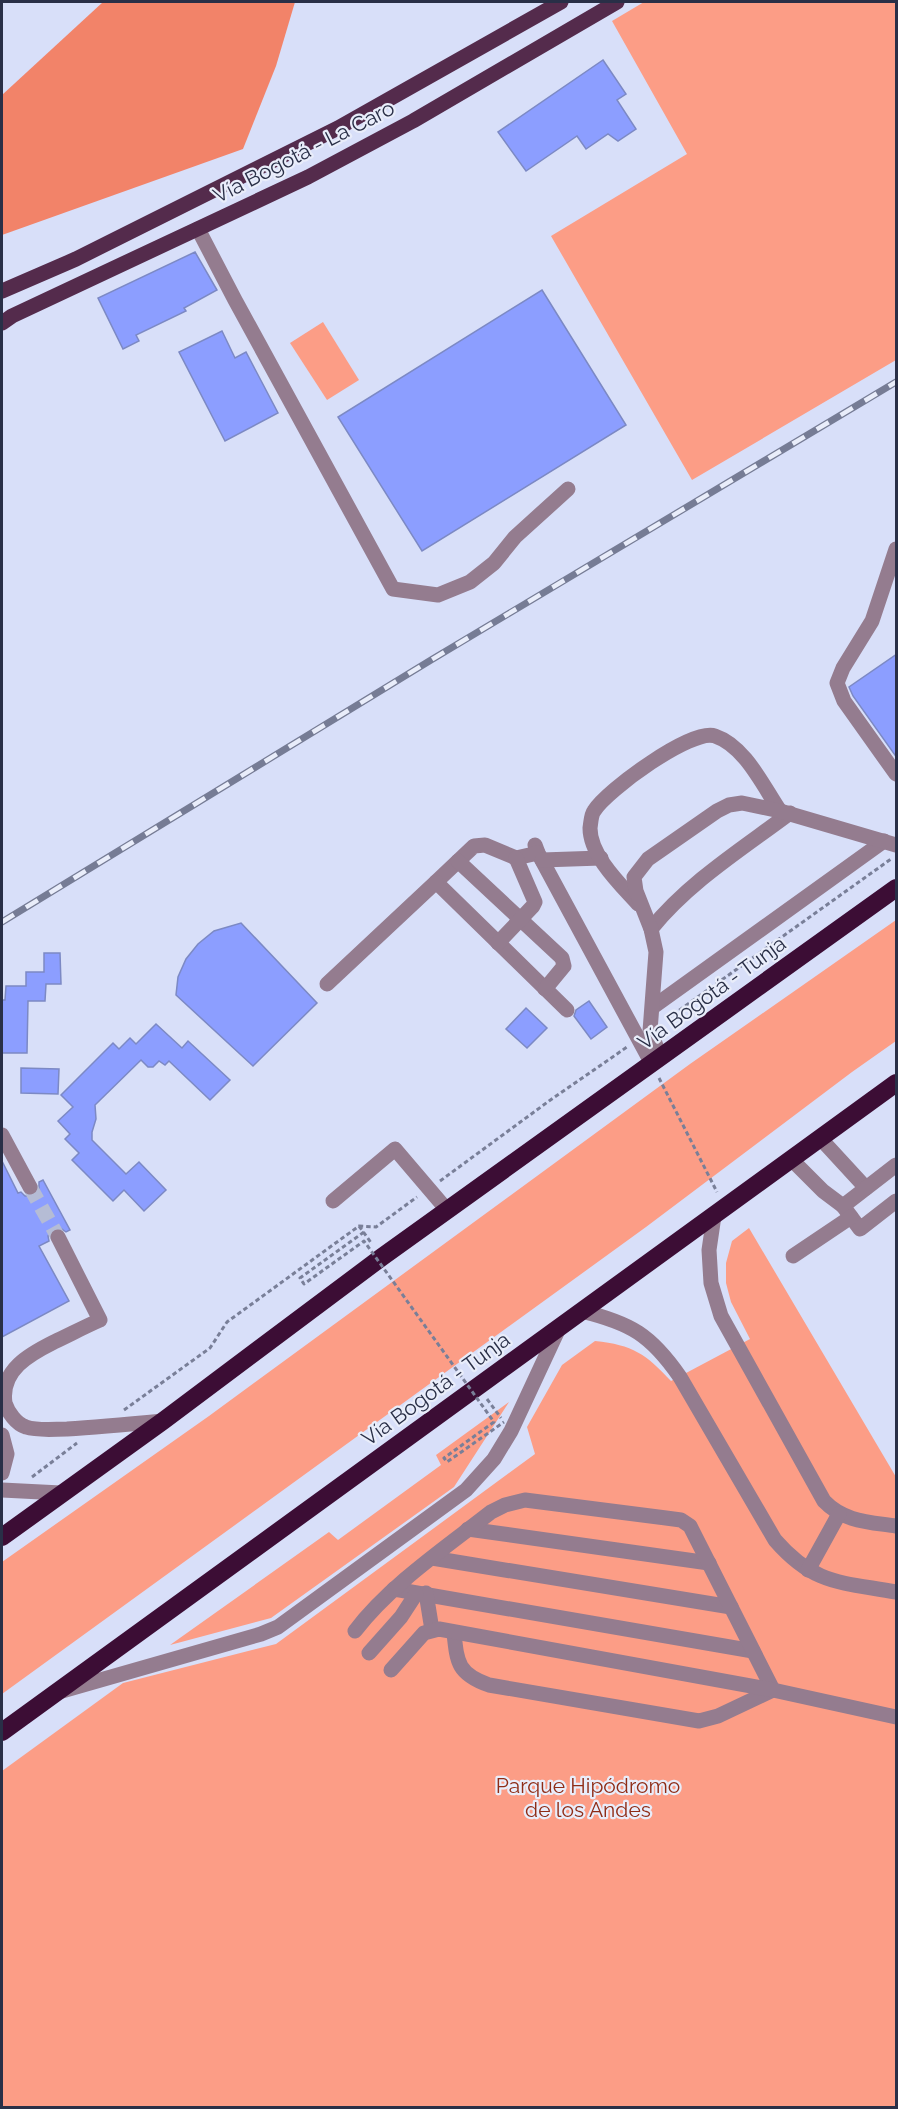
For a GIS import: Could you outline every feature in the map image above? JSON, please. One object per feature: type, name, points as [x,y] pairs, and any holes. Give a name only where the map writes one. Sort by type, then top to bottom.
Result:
[{"type":"highway","name":"Vía Bogotá - Tunja","points":[[2,1537],[163,1421],[382,1257],[897,888]]},
{"type":"highway","name":"Vía Bogotá - Tunja","points":[[2,1732],[897,1083]]},
{"type":"main road","name":"Vía Bogotá - La Caro","points":[[2,291],[76,259],[338,128],[561,2]]},
{"type":"main road","name":"Vía Bogotá - La Caro","points":[[2,323],[12,316],[308,177],[413,121],[617,2]]},
{"type":"street","points":[[198,229],[393,589],[438,595],[470,582],[494,563],[515,537],[568,489]]},
{"type":"street","points":[[897,549],[872,621],[843,668],[837,683],[844,701],[897,774]]},
{"type":"street","points":[[643,910],[608,870],[601,858],[590,830],[592,813],[601,801],[667,751],[700,735],[713,735],[729,742],[741,753],[785,812]]},
{"type":"street","points":[[644,1035],[653,1007],[656,952],[651,929],[636,891],[634,877],[648,859],[717,811],[729,805],[742,803],[785,812],[890,843]]},
{"type":"street","points":[[651,929],[670,906],[785,812]]},
{"type":"street","points":[[653,1007],[890,843]]},
{"type":"street","points":[[327,984],[474,846],[485,845],[516,858],[538,852],[601,858]]},
{"type":"street","points":[[538,852],[644,1035],[656,1061]]},
{"type":"street","points":[[498,943],[535,902],[516,858]]},
{"type":"street","points":[[458,861],[562,958],[563,970],[545,989]]},
{"type":"street","points":[[436,882],[567,1010]]},
{"type":"street","points":[[2,1135],[30,1187]]},
{"type":"street","points":[[820,1138],[866,1188]]},
{"type":"street","points":[[333,1201],[395,1149],[447,1210]]},
{"type":"street","points":[[791,1159],[847,1211],[860,1229],[897,1201]]},
{"type":"street","points":[[794,1256],[847,1211],[866,1188],[897,1165]]},
{"type":"street","points":[[719,1211],[709,1250],[711,1283],[721,1316],[824,1501],[840,1514],[856,1520],[897,1526]]},
{"type":"street","points":[[58,1237],[100,1320],[27,1355],[9,1372],[3,1386],[7,1408],[19,1423],[26,1427],[48,1430],[163,1421]]},
{"type":"street","points":[[581,1311],[612,1319],[639,1332],[663,1352],[680,1377],[775,1540],[790,1557],[808,1570],[830,1580],[897,1592]]},
{"type":"street","points":[[57,1692],[261,1634],[287,1620],[466,1490],[495,1459],[511,1431],[559,1328]]},
{"type":"street","points":[[2,1430],[19,1423]]},
{"type":"street","points":[[2,1435],[6,1454],[2,1473]]},
{"type":"street","points":[[8,1490],[61,1493]]},
{"type":"street","points":[[355,1631],[366,1616],[394,1589],[490,1512],[505,1504],[525,1500],[681,1520],[690,1526],[772,1690]]},
{"type":"street","points":[[808,1570],[840,1514]]},
{"type":"street","points":[[468,1529],[709,1563]]},
{"type":"street","points":[[432,1558],[731,1607]]},
{"type":"street","points":[[394,1589],[753,1652]]},
{"type":"street","points":[[421,1593],[432,1630]]},
{"type":"street","points":[[369,1653],[421,1593]]},
{"type":"street","points":[[391,1670],[423,1633],[432,1630],[772,1690],[897,1717]]},
{"type":"street","points":[[454,1633],[460,1668],[472,1679],[500,1687],[699,1721],[718,1716],[772,1690]]},
{"type":"path","points":[[8,1490],[210,1348],[227,1322],[359,1226],[376,1227],[549,1101],[897,855]]},
{"type":"path","points":[[656,1061],[719,1211]]},
{"type":"path","points":[[359,1226],[382,1257]]},
{"type":"path","points":[[364,1233],[300,1278],[304,1284],[364,1241],[494,1422],[444,1458],[447,1462],[504,1422],[478,1386]]},
{"type":"green space","points":[[644,2],[896,2],[896,360],[692,480],[551,236],[687,154],[612,21]]},
{"type":"green space","points":[[323,322],[359,380],[327,400],[290,343]]},
{"type":"green space","points":[[896,920],[896,1041],[646,1227],[2,1694],[2,1562],[209,1416],[690,1064]]},
{"type":"green space","name":"Parque Hipódromo de los Andes","points":[[749,1228],[896,1477],[896,2107],[2,2107],[2,1771],[123,1683],[276,1644],[535,1454],[527,1427],[562,1365],[595,1341],[619,1345],[638,1352],[671,1381],[750,1339],[731,1302],[726,1283],[726,1263],[732,1241]]},
{"type":"green space","points":[[509,1402],[454,1487],[271,1618],[170,1645],[329,1532],[338,1540],[441,1465],[436,1455]]},
{"type":"shaded area","points":[[103,2],[295,2],[276,66],[243,149],[2,235],[2,95]]},
{"type":"building","points":[[603,60],[626,94],[617,100],[636,129],[618,141],[608,134],[586,149],[577,136],[526,171],[498,132]]},
{"type":"building","points":[[195,252],[217,290],[184,308],[186,311],[136,335],[139,341],[123,349],[98,298]]},
{"type":"building","points":[[542,290],[626,425],[422,551],[338,417]]},
{"type":"building","points":[[222,331],[235,358],[246,352],[278,413],[225,441],[179,352]]},
{"type":"building","points":[[897,654],[897,758],[849,687]]},
{"type":"building","points":[[241,923],[317,1003],[253,1066],[176,995],[178,977],[186,959],[198,944],[214,931]]},
{"type":"building","points":[[44,953],[60,953],[61,984],[46,984],[45,1001],[28,1001],[27,1053],[2,1053],[2,1000],[5,1000],[6,986],[26,986],[26,972],[44,972]]},
{"type":"building","points":[[589,1001],[607,1027],[591,1039],[574,1016],[576,1010]]},
{"type":"building","points":[[526,1008],[547,1028],[527,1048],[506,1029]]},
{"type":"building","points":[[156,1024],[182,1048],[188,1041],[230,1080],[210,1100],[169,1061],[165,1065],[159,1061],[153,1067],[148,1067],[141,1060],[95,1105],[96,1119],[92,1140],[126,1174],[139,1162],[166,1190],[144,1211],[124,1190],[113,1201],[72,1160],[79,1153],[65,1139],[70,1134],[58,1121],[73,1107],[61,1095],[113,1043],[119,1049],[130,1038],[136,1044]]},
{"type":"building","points":[[21,1068],[59,1069],[58,1094],[21,1093]]},
{"type":"building","points":[[2,1161],[18,1193],[34,1196],[39,1192],[39,1182],[43,1180],[70,1230],[66,1232],[59,1227],[53,1229],[48,1236],[49,1241],[39,1246],[69,1301],[2,1337]]},
{"type":"tunnel","points":[[30,1187],[58,1237]]},
{"type":"railway","points":[[2,922],[431,660],[896,382]]}]
